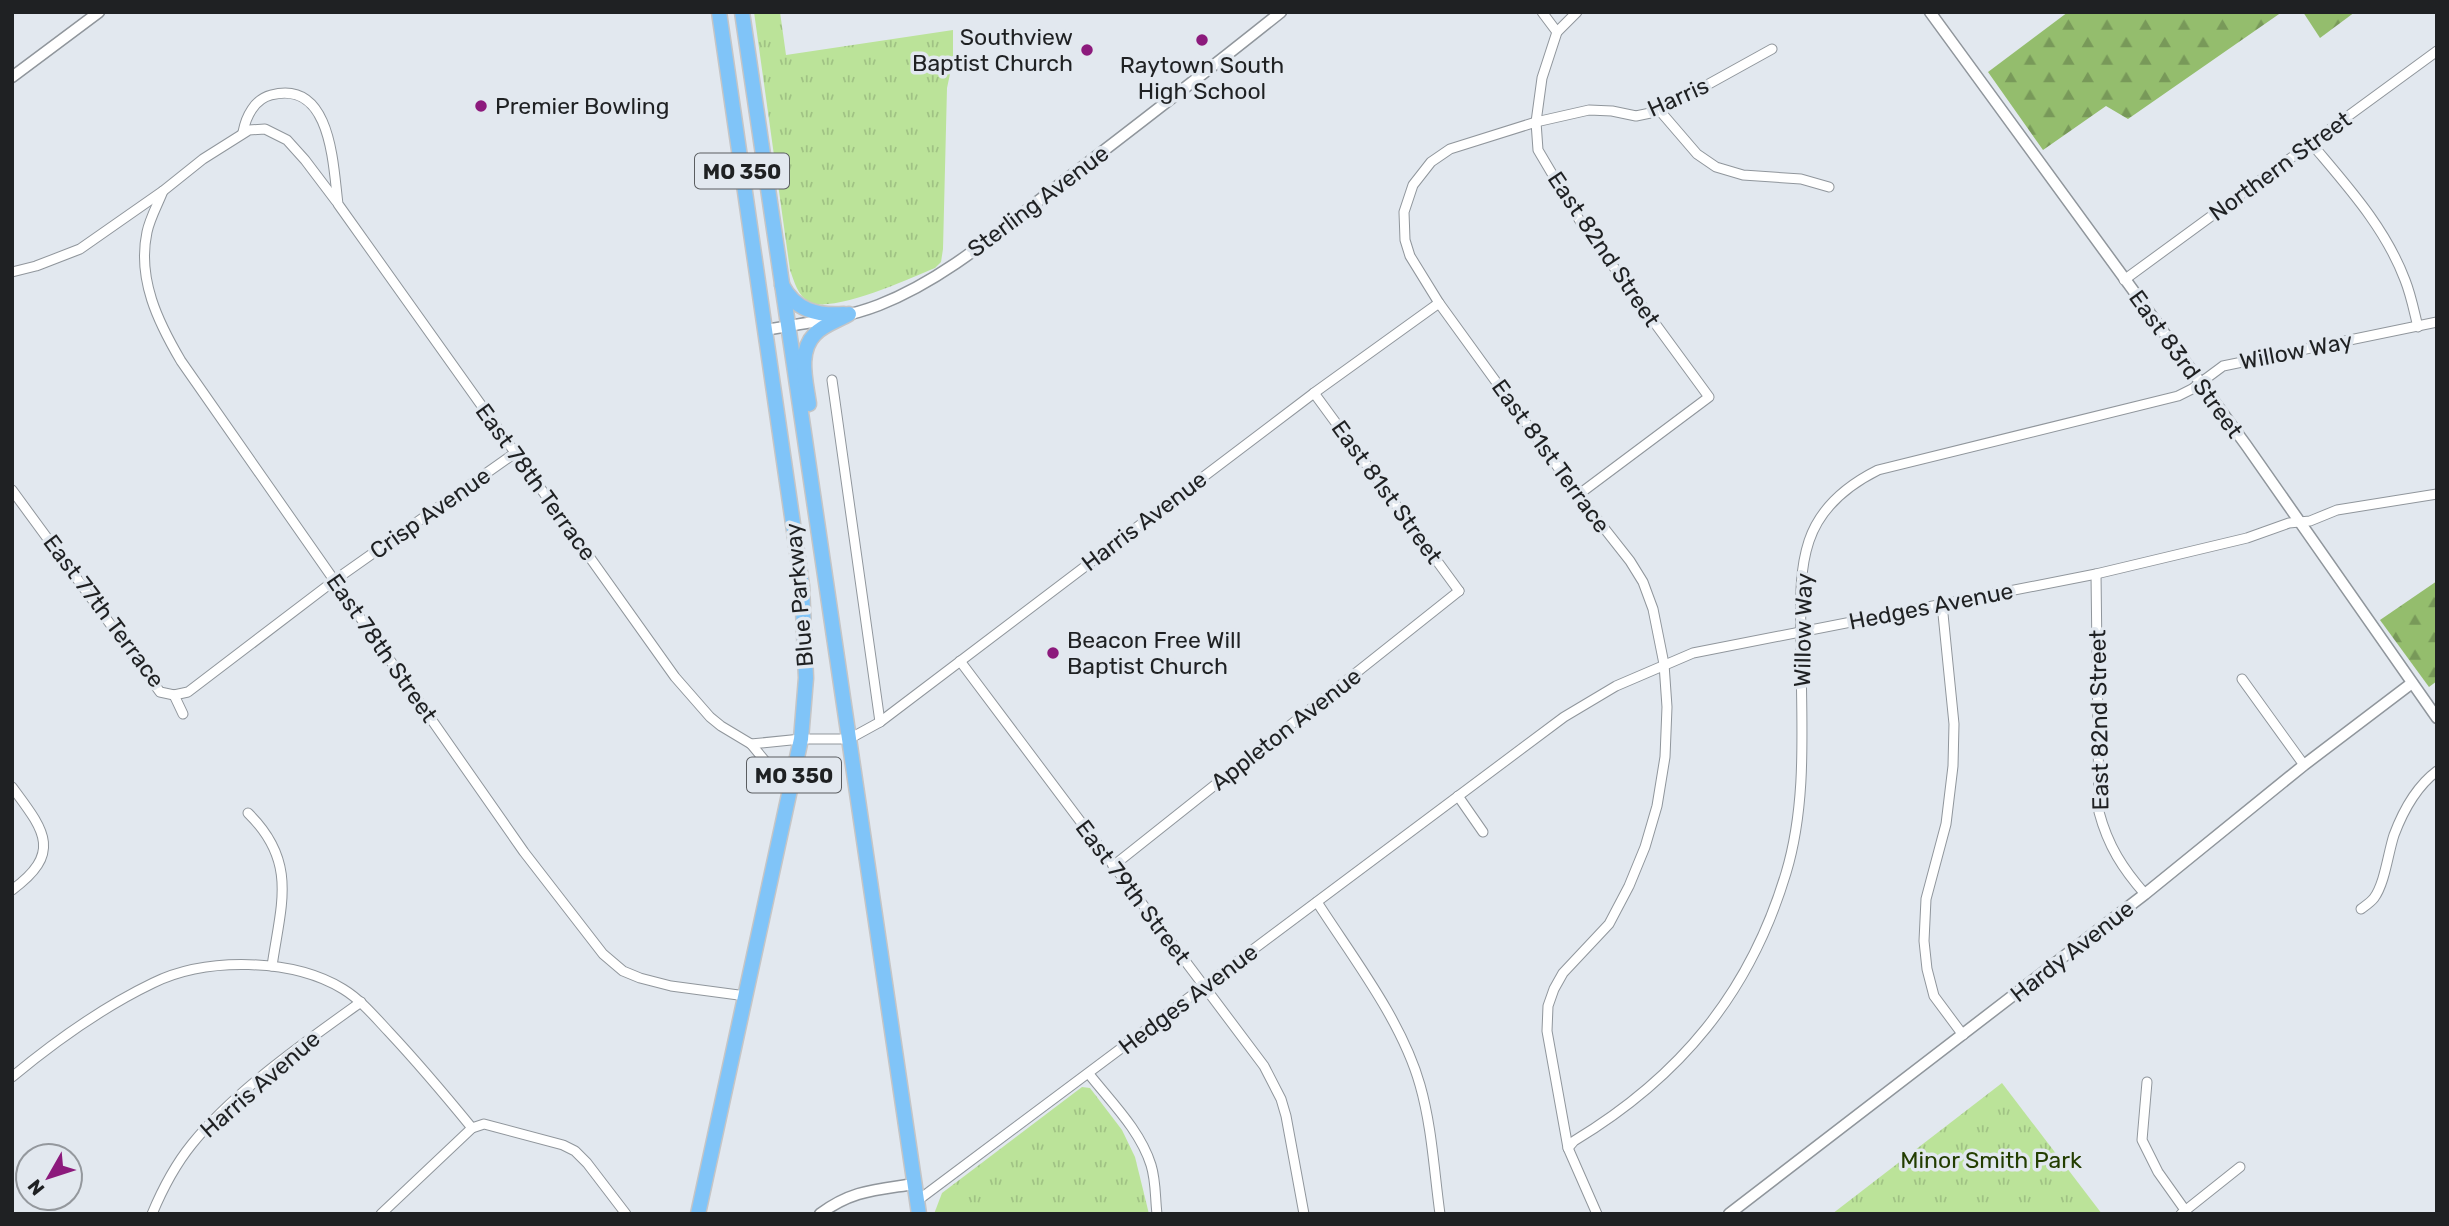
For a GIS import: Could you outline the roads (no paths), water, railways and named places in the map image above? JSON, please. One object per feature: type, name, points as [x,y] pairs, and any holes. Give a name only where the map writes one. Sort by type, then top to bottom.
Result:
[{"type":"highway","name":"Blue Parkway","points":[[698,1214],[801,740],[806,678],[802,586],[719,12]]},
{"type":"highway","name":"Blue Parkway","points":[[742,12],[918,1207]]},
{"type":"highway","points":[[781,282],[790,297],[805,309],[825,315],[849,314]]},
{"type":"highway","points":[[806,444],[809,404],[804,356],[807,345],[816,332],[849,314]]},
{"type":"street","points":[[12,77],[99,12]]},
{"type":"street","name":"Sterling Avenue","points":[[765,330],[849,314],[876,306],[904,294],[953,266],[1281,12]]},
{"type":"street","points":[[1542,12],[1558,32],[1577,12]]},
{"type":"street","name":"East 83rd Street","points":[[1934,13],[2300,522],[2437,719]]},
{"type":"street","name":"East 82nd Street","points":[[1558,32],[1542,78],[1536,122],[1538,150],[1580,221],[1709,397],[1578,495]]},
{"type":"street","name":"Harris","points":[[1412,260],[1405,240],[1404,212],[1413,185],[1431,162],[1450,149],[1536,122],[1589,110],[1636,116],[1660,111],[1772,49]]},
{"type":"street","name":"Northern Street","points":[[2124,280],[2437,51]]},
{"type":"street","name":"East 78th Terrace","points":[[338,204],[326,128],[318,111],[309,102],[293,95],[267,96],[251,111],[243,132],[265,129],[287,140],[305,160],[688,693],[721,726],[751,744],[790,791]]},
{"type":"street","points":[[1660,111],[1697,154],[1716,167],[1743,176],[1801,178],[1829,187]]},
{"type":"street","points":[[12,272],[80,249],[243,132]]},
{"type":"street","points":[[2311,143],[2361,202],[2384,235],[2405,280],[2418,327]]},
{"type":"street","name":"East 78th Street","points":[[163,191],[147,232],[145,267],[149,295],[162,329],[181,361],[524,852],[603,954],[623,971],[671,986],[746,996]]},
{"type":"street","name":"East 81st Terrace","points":[[1412,260],[1439,303],[1578,495],[1630,561],[1643,582],[1653,609],[1664,664],[1667,707],[1665,757],[1657,806],[1645,847],[1629,887],[1609,924],[1563,973],[1548,1006],[1547,1031],[1568,1149],[1597,1214]]},
{"type":"street","name":"Harris Avenue","points":[[849,739],[880,722],[1314,393],[1439,303]]},
{"type":"street","name":"Willow Way","points":[[1568,1149],[1574,1141],[1637,1099],[1688,1052],[1730,997],[1763,937],[1786,872],[1798,811],[1802,766],[1801,573],[1809,540],[1832,503],[1862,478],[1878,470],[2178,396],[2223,366],[2437,323]]},
{"type":"street","points":[[832,380],[880,722]]},
{"type":"street","name":"East 81st Street","points":[[1314,393],[1463,592]]},
{"type":"street","name":"Crisp Avenue","points":[[174,695],[188,691],[335,580],[515,453]]},
{"type":"street","name":"East 77th Terrace","points":[[12,490],[160,692],[174,695]]},
{"type":"street","name":"Hedges Avenue","points":[[918,1207],[1089,1074],[1458,796],[1564,717],[1616,686],[1693,653],[2096,574],[2247,538],[2290,523],[2310,521],[2337,510],[2437,494]]},
{"type":"street","name":"East 82nd Street","points":[[2096,574],[2099,812],[2114,855],[2145,894]]},
{"type":"street","name":"Appleton Avenue","points":[[1113,866],[1463,592]]},
{"type":"street","points":[[1942,604],[1954,724],[1953,766],[1946,824],[1926,899],[1924,942],[1927,970],[1934,996],[1963,1035]]},
{"type":"street","name":"East 79th Street","points":[[960,661],[1264,1066],[1281,1098],[1304,1214]]},
{"type":"street","points":[[2242,679],[2304,765]]},
{"type":"street","name":"Hardy Avenue","points":[[1729,1214],[2145,894],[2304,765],[2412,683]]},
{"type":"street","points":[[174,695],[183,714]]},
{"type":"street","points":[[751,744],[849,739]]},
{"type":"street","points":[[2361,909],[2374,899],[2379,888],[2395,834],[2407,807],[2426,779],[2437,771]]},
{"type":"street","points":[[12,787],[39,823],[44,841],[41,860],[31,876],[12,890]]},
{"type":"street","points":[[1458,796],[1483,832]]},
{"type":"street","points":[[248,813],[270,839],[282,872],[283,892],[272,966]]},
{"type":"street","points":[[1317,902],[1399,1031],[1411,1057],[1427,1116],[1440,1214]]},
{"type":"street","points":[[12,1077],[89,1021],[154,982],[212,967],[272,966],[320,977],[344,989],[360,1002],[431,1076],[472,1129]]},
{"type":"street","name":"Harris Avenue","points":[[152,1214],[162,1191],[191,1145],[215,1119],[270,1070],[360,1002]]},
{"type":"street","points":[[1089,1074],[1136,1134],[1146,1153],[1156,1188],[1157,1214]]},
{"type":"street","points":[[2147,1082],[2142,1140],[2183,1212],[2240,1167]]},
{"type":"street","points":[[381,1214],[472,1129],[484,1124],[563,1145],[575,1152],[587,1163],[626,1214]]},
{"type":"street","points":[[820,1214],[854,1194],[914,1184]]},
{"type":"place","name":"Raytown South High School","points":[[1202,40]]},
{"type":"place","name":"Southview Baptist Church","points":[[1087,50]]},
{"type":"place","name":"Premier Bowling","points":[[481,106]]},
{"type":"place","name":"Beacon Free Will Baptist Church","points":[[1053,653]]},
{"type":"park label","name":"Minor Smith Park","points":[[1991,1160]]}]
